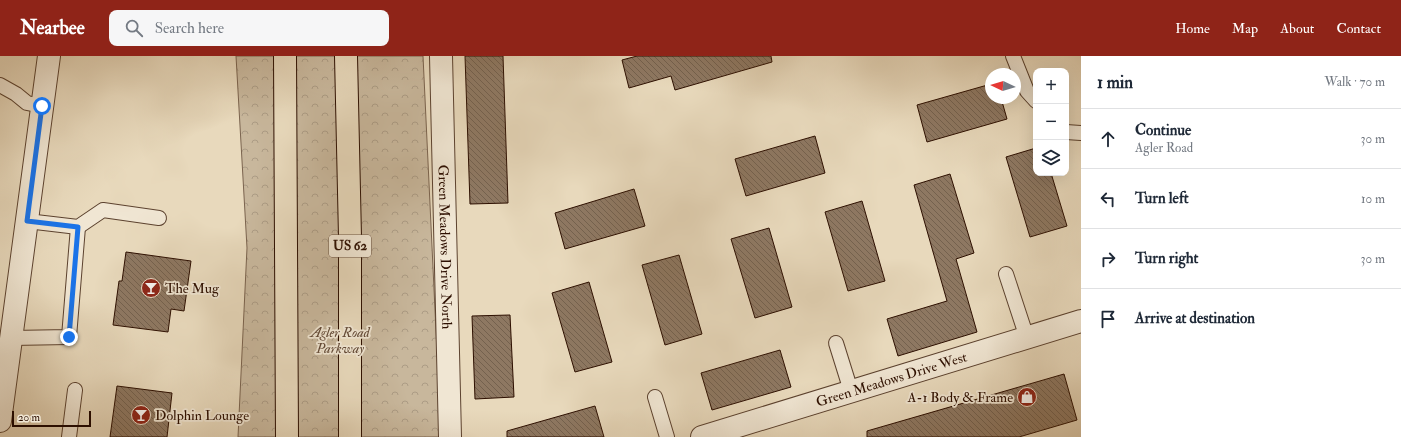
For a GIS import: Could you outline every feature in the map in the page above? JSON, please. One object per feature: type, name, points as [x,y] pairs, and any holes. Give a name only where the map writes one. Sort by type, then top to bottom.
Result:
[{"type":"highway","points":[[285,56],[287,437]]},
{"type":"highway","name":"US 62","points":[[346,56],[350,237],[350,437]]},
{"type":"street","points":[[1,408],[49,56]]},
{"type":"street","name":"Green Meadows Drive North","points":[[441,56],[450,437]]},
{"type":"street","name":"Green Meadows Drive West","points":[[702,437],[1081,321]]},
{"type":"lane","points":[[1013,56],[1027,92],[1033,98]]},
{"type":"lane","points":[[0,85],[16,94],[27,104],[42,106]]},
{"type":"lane","points":[[1069,132],[1081,133]]},
{"type":"lane","points":[[27,221],[78,227],[103,210],[159,218]]},
{"type":"lane","points":[[11,338],[69,337],[78,227]]},
{"type":"lane","points":[[1006,274],[1027,338]]},
{"type":"lane","points":[[836,344],[851,391]]},
{"type":"lane","points":[[69,437],[75,390]]},
{"type":"lane","points":[[655,397],[667,437]]},
{"type":"green space","name":"Agler Road Parkway","points":[[236,56],[423,56],[441,437],[238,437],[247,248]]},
{"type":"building","points":[[465,56],[503,56],[508,203],[470,204]]},
{"type":"building","points":[[637,56],[771,56],[772,62],[675,90],[671,76],[629,88],[622,60]]},
{"type":"building","points":[[985,86],[985,104],[1003,104],[1007,119],[927,142],[917,105]]},
{"type":"building","points":[[815,136],[825,173],[746,196],[735,159]]},
{"type":"building","points":[[1033,149],[1033,176],[1052,176],[1067,226],[1030,237],[1006,157]]},
{"type":"building","points":[[950,174],[974,253],[956,259],[977,332],[898,356],[887,319],[947,301],[914,185]]},
{"type":"building","points":[[634,189],[645,226],[565,249],[555,213]]},
{"type":"building","points":[[862,201],[885,281],[848,291],[825,212]]},
{"type":"building","points":[[769,228],[792,307],[755,318],[731,239]]},
{"type":"building","name":"The Mug","points":[[126,252],[191,261],[184,311],[171,309],[168,332],[113,325],[119,281],[122,281]]},
{"type":"building","points":[[679,255],[702,334],[665,345],[642,265]]},
{"type":"building","points":[[589,282],[612,362],[575,372],[552,293]]},
{"type":"building","points":[[510,315],[514,397],[475,399],[472,316]]},
{"type":"building","points":[[780,350],[791,387],[712,410],[701,373]]},
{"type":"building","name":"A-1 Body & Frame","points":[[1064,374],[1077,420],[1019,437],[867,437],[867,431]]},
{"type":"building","name":"Dolphin Lounge","points":[[117,386],[172,393],[167,437],[110,437]]},
{"type":"building","points":[[595,406],[604,437],[507,437],[507,431]]},
{"type":"place","name":"The Mug","points":[[151,288]]},
{"type":"place","name":"A-1 Body & Frame","points":[[1027,397]]},
{"type":"place","name":"Dolphin Lounge","points":[[141,415]]},
{"type":"route","points":[[42,106],[27,221],[78,227],[69,337]]}]
